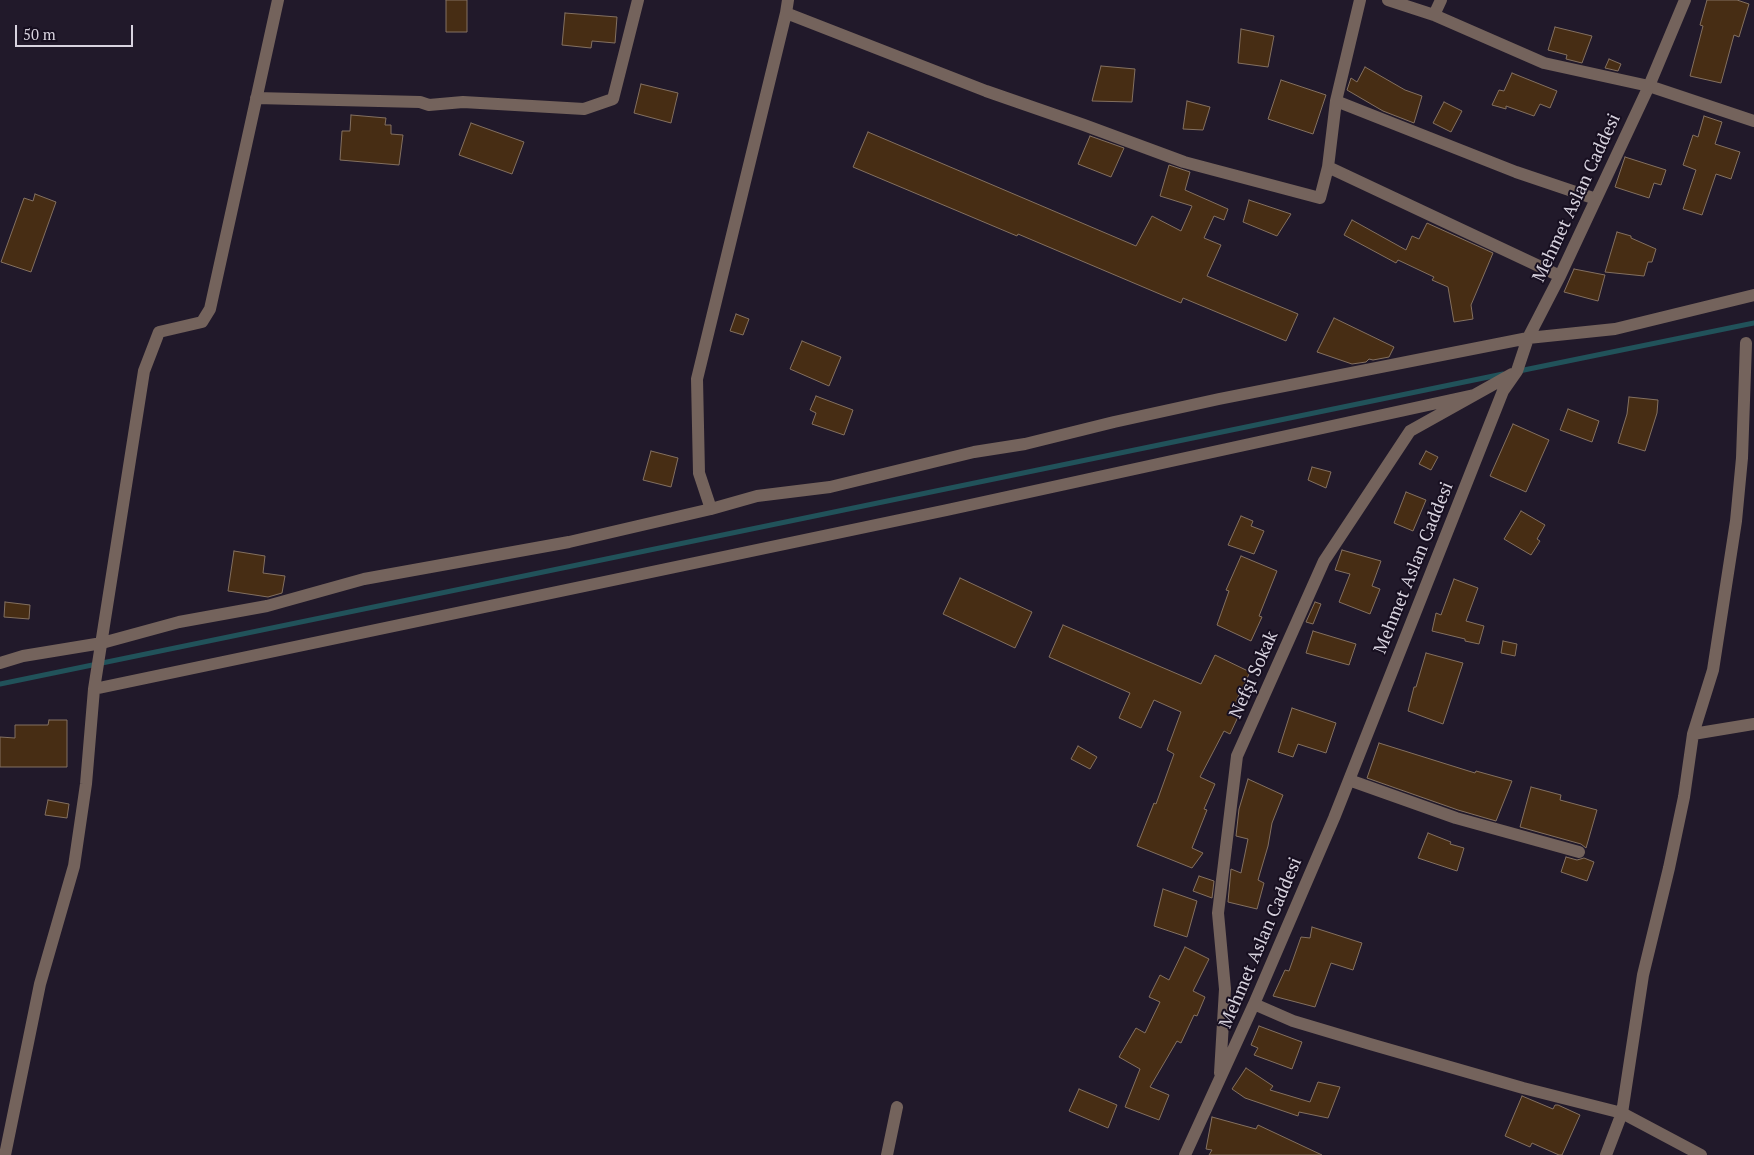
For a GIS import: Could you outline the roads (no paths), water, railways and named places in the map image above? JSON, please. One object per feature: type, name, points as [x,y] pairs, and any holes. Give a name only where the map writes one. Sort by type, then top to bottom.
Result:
[{"type":"street","points":[[5,1155],[40,984],[74,866],[86,784],[94,689],[144,371],[159,332],[202,322],[210,309],[278,0]]},
{"type":"street","points":[[256,98],[420,102],[429,105],[463,102],[584,109],[613,99],[638,0]]},
{"type":"street","points":[[711,509],[699,473],[697,379],[787,6],[986,91],[1084,124],[1184,162],[1320,198],[1328,167],[1336,101],[1360,0]]},
{"type":"street","points":[[1388,0],[1434,15],[1544,63],[1649,86],[1754,121]]},
{"type":"street","points":[[1434,15],[1441,0]]},
{"type":"street","name":"Mehmet Aslan Caddesi","points":[[1185,1155],[1254,1004],[1349,780],[1503,390],[1517,371],[1528,338],[1560,276],[1649,86],[1685,0]]},
{"type":"street","points":[[1336,101],[1516,172],[1596,199]]},
{"type":"street","points":[[1328,167],[1560,276]]},
{"type":"street","points":[[0,663],[23,656],[102,643],[179,622],[267,606],[364,579],[569,542],[711,509],[757,496],[830,487],[974,452],[1025,444],[1219,399],[1528,338],[1615,328],[1754,296]]},
{"type":"street","points":[[1606,1155],[1622,1113],[1643,975],[1684,797],[1693,734],[1713,670],[1736,521],[1742,458],[1746,343]]},
{"type":"street","name":"Nefşi Sokak","points":[[1219,1083],[1225,989],[1218,913],[1237,756],[1324,561],[1410,431],[1517,371]]},
{"type":"street","points":[[94,689],[947,510],[1474,395]]},
{"type":"street","points":[[1693,734],[1754,724]]},
{"type":"street","points":[[1349,780],[1456,818],[1579,852]]},
{"type":"street","points":[[1254,1004],[1293,1021],[1370,1044],[1523,1088],[1622,1113],[1701,1155]]},
{"type":"street","points":[[887,1155],[897,1107]]},
{"type":"waterway","points":[[1519,371],[1754,323]]},
{"type":"waterway","points":[[0,684],[1503,374]]}]
